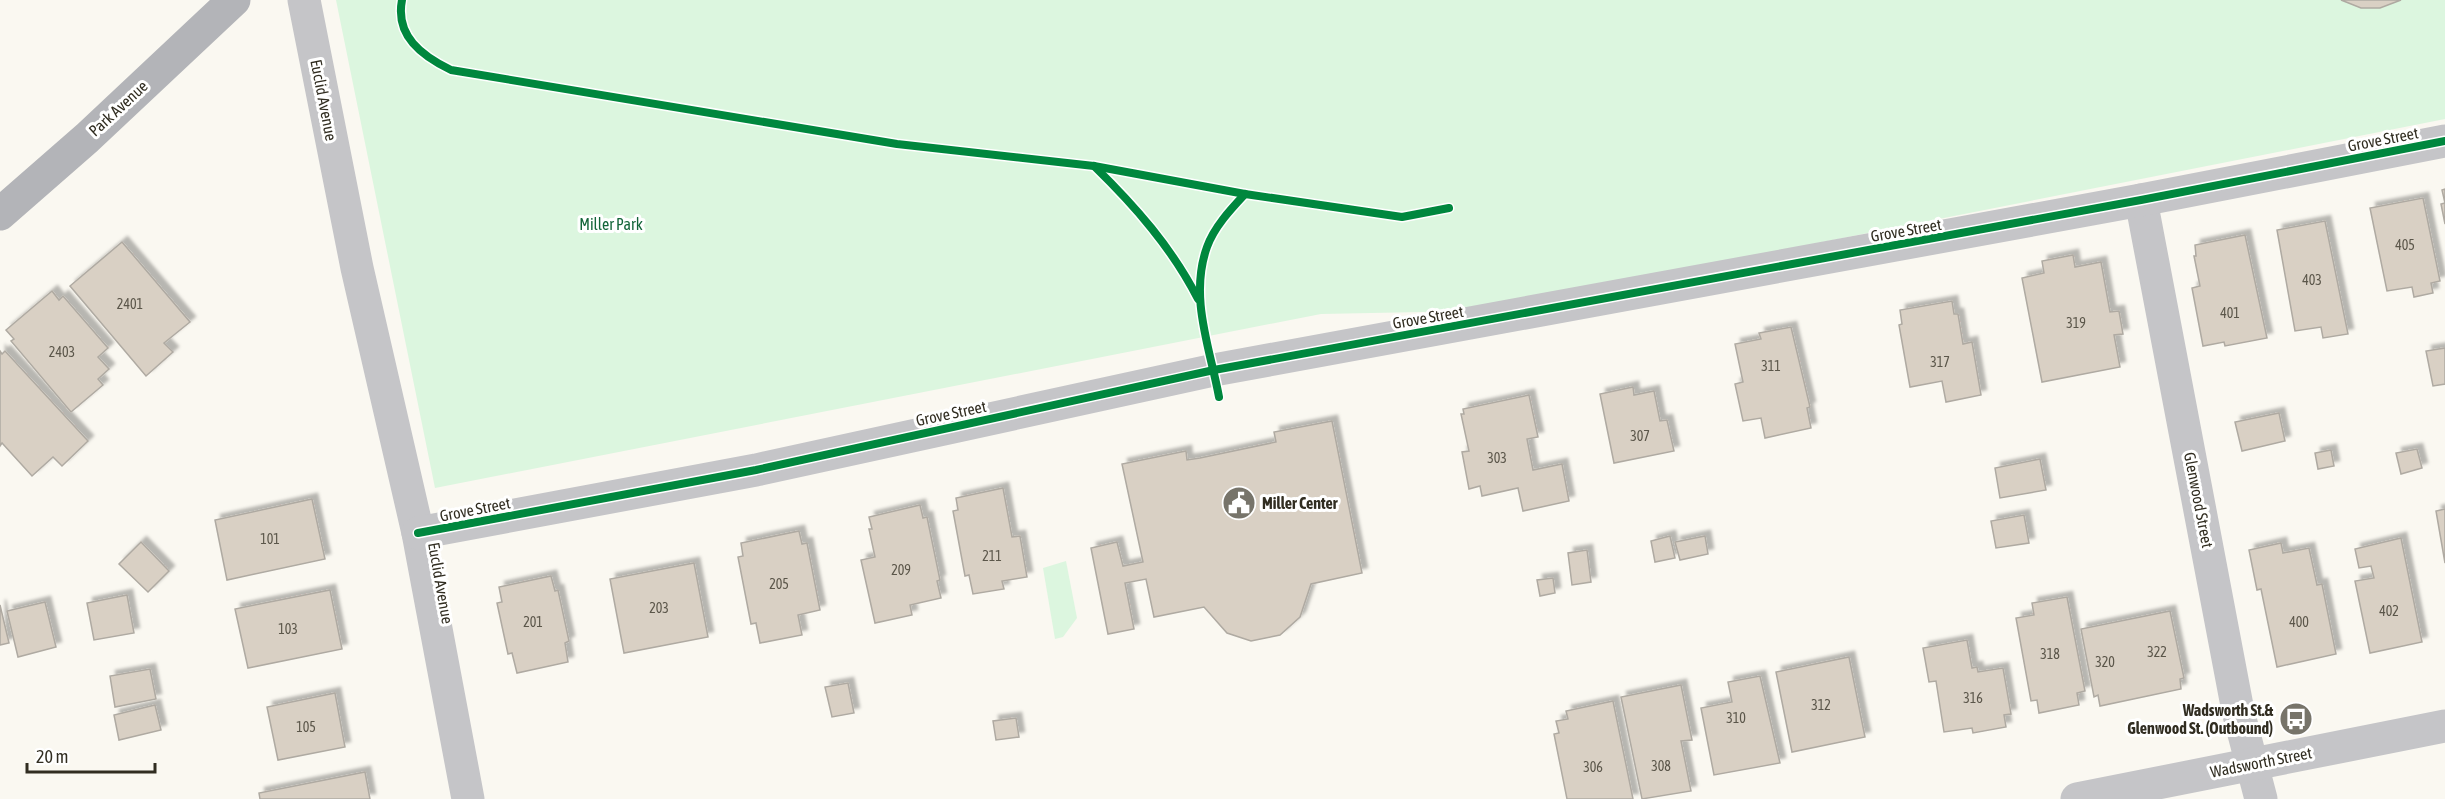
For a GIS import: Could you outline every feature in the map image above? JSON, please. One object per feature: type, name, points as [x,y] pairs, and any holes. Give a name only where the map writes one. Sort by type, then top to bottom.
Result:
[{"type":"main road","name":"Park Avenue","points":[[0,214],[87,138],[234,0]]},
{"type":"street","name":"Euclid Avenue","points":[[304,0],[357,268],[418,533],[468,799]]},
{"type":"street","name":"Grove Street","points":[[418,533],[756,470],[1214,370],[2141,200],[2445,141]]},
{"type":"street","name":"Glenwood Street","points":[[2141,200],[2238,711],[2261,799]]},
{"type":"street","name":"Wadsworth Street","points":[[2077,799],[2445,726]]},
{"type":"green space","name":"Miller Park","points":[[336,0],[2445,0],[2445,119],[1473,311],[1321,314],[435,488]]},
{"type":"green space","points":[[1066,561],[1077,618],[1063,637],[1055,639],[1043,568]]},
{"type":"building","points":[[2341,0],[2401,0],[2380,8],[2361,8]]},
{"type":"building","points":[[2423,198],[2440,281],[2431,283],[2433,293],[2414,297],[2412,287],[2387,291],[2370,208]]},
{"type":"building","points":[[2445,203],[2445,224],[2441,204]]},
{"type":"building","points":[[2325,221],[2348,334],[2323,338],[2321,327],[2295,331],[2277,230]]},
{"type":"building","points":[[2245,235],[2267,338],[2225,346],[2224,342],[2203,346],[2192,288],[2200,286],[2194,256],[2196,256],[2195,245]]},
{"type":"building","points":[[122,242],[190,322],[164,343],[173,352],[146,376],[70,286]]},
{"type":"building","points":[[2073,255],[2075,267],[2101,262],[2110,312],[2119,311],[2123,334],[2114,335],[2120,367],[2042,382],[2022,278],[2044,273],[2042,261]]},
{"type":"building","points":[[52,291],[59,300],[63,296],[108,348],[98,357],[109,369],[98,379],[103,385],[71,412],[11,341],[14,339],[6,330]]},
{"type":"building","points":[[1952,301],[1954,314],[1958,314],[1963,344],[1972,342],[1981,395],[1946,402],[1942,381],[1910,387],[1899,325],[1902,324],[1900,310]]},
{"type":"building","points":[[1791,327],[1810,407],[1807,408],[1811,428],[1765,438],[1761,418],[1743,421],[1735,384],[1743,382],[1735,344],[1761,339],[1759,333]]},
{"type":"building","points":[[2445,348],[2445,384],[2433,386],[2426,351]]},
{"type":"building","points":[[0,351],[2,354],[5,351],[88,441],[62,466],[53,457],[32,476],[2,443],[0,446]]},
{"type":"building","points":[[1633,387],[1634,395],[1654,391],[1660,421],[1667,420],[1674,451],[1614,463],[1600,394]]},
{"type":"building","points":[[1529,395],[1538,437],[1527,439],[1533,470],[1562,464],[1569,501],[1523,511],[1518,488],[1482,496],[1480,486],[1469,489],[1462,452],[1469,451],[1461,414],[1464,414],[1463,409]]},
{"type":"building","points":[[2279,413],[2285,441],[2242,451],[2235,422]]},
{"type":"building","name":"Miller Center","points":[[1332,421],[1362,573],[1311,584],[1300,617],[1280,635],[1251,641],[1227,633],[1204,607],[1154,617],[1146,579],[1125,583],[1134,629],[1108,634],[1091,548],[1117,542],[1123,566],[1143,562],[1122,464],[1186,451],[1187,460],[1200,458],[1276,442],[1274,432]]},
{"type":"building","points":[[2417,449],[2422,468],[2401,474],[2396,453]]},
{"type":"building","points":[[2331,450],[2334,466],[2318,469],[2315,453]]},
{"type":"building","points":[[2040,459],[2046,490],[2000,498],[1995,468]]},
{"type":"building","points":[[1003,488],[1012,537],[1020,536],[1027,577],[1002,581],[1004,589],[973,594],[969,575],[965,576],[953,511],[958,510],[956,498]]},
{"type":"building","points":[[312,499],[325,559],[227,580],[215,520]]},
{"type":"building","points":[[920,505],[923,518],[927,517],[940,580],[937,581],[941,598],[910,605],[912,615],[875,623],[861,560],[875,557],[869,517]]},
{"type":"building","points":[[2445,509],[2445,563],[2436,511]]},
{"type":"building","points":[[2024,515],[2029,543],[1996,548],[1991,521]]},
{"type":"building","points":[[799,531],[802,544],[807,543],[820,610],[798,615],[802,635],[760,643],[756,623],[751,624],[738,557],[743,556],[741,543]]},
{"type":"building","points":[[1670,536],[1675,558],[1655,562],[1651,541]]},
{"type":"building","points":[[1705,536],[1708,554],[1680,560],[1675,542]]},
{"type":"building","points":[[2401,538],[2422,642],[2370,653],[2355,581],[2374,578],[2371,566],[2359,568],[2355,549]]},
{"type":"building","points":[[141,542],[169,571],[148,592],[119,564]]},
{"type":"building","points":[[2281,543],[2283,553],[2309,548],[2317,585],[2322,584],[2336,654],[2277,667],[2261,589],[2257,590],[2249,550]]},
{"type":"building","points":[[1587,550],[1591,582],[1572,585],[1568,553]]},
{"type":"building","points":[[694,563],[708,637],[624,653],[610,579]]},
{"type":"building","points":[[551,576],[555,591],[558,590],[569,641],[565,643],[568,662],[517,673],[512,653],[508,654],[497,603],[502,602],[499,587]]},
{"type":"building","points":[[1553,578],[1555,593],[1540,596],[1537,580]]},
{"type":"building","points":[[330,590],[342,649],[248,668],[235,609]]},
{"type":"building","points":[[127,595],[134,633],[94,640],[87,603]]},
{"type":"building","points":[[2067,597],[2085,691],[2077,693],[2079,705],[2039,713],[2037,700],[2031,701],[2016,618],[2034,615],[2032,603]]},
{"type":"building","points":[[45,602],[56,647],[18,657],[7,611]]},
{"type":"building","points":[[0,605],[9,643],[0,645]]},
{"type":"building","points":[[2170,611],[2184,678],[2180,679],[2181,689],[2100,706],[2098,695],[2094,697],[2081,629]]},
{"type":"building","points":[[1967,640],[1972,668],[1977,667],[1978,672],[2003,668],[2011,714],[2004,715],[2006,727],[1973,733],[1972,728],[1944,732],[1936,681],[1929,682],[1923,648]]},
{"type":"building","points":[[1849,657],[1865,737],[1792,752],[1776,672]]},
{"type":"building","points":[[150,669],[156,699],[115,707],[110,676]]},
{"type":"building","points":[[1760,676],[1780,763],[1714,775],[1701,708],[1732,702],[1728,682]]},
{"type":"building","points":[[848,683],[854,713],[832,717],[825,687]]},
{"type":"building","points":[[1681,685],[1692,740],[1681,741],[1691,791],[1642,799],[1621,697]]},
{"type":"building","points":[[335,693],[345,747],[278,760],[267,707]]},
{"type":"building","points":[[1613,701],[1633,799],[1567,799],[1554,734],[1559,733],[1556,721],[1568,719],[1566,711]]},
{"type":"building","points":[[155,705],[161,730],[119,740],[114,715]]},
{"type":"building","points":[[1016,718],[1019,737],[996,740],[993,721]]},
{"type":"building","points":[[365,772],[370,799],[260,799],[259,793]]},
{"type":"cycle path","points":[[402,0],[403,24],[413,43],[430,58],[451,70],[897,144],[1094,166],[1245,194],[1402,217],[1449,208]]},
{"type":"cycle path","points":[[418,533],[756,470],[1214,370],[2141,200],[2445,141]]},
{"type":"cycle path","points":[[1094,166],[1152,228],[1177,262],[1198,299]]},
{"type":"cycle path","points":[[1219,397],[1203,322],[1200,285],[1202,266],[1214,232],[1245,194]]},
{"type":"place","name":"Miller Center","points":[[1239,503]]},
{"type":"place","name":"Wadsworth St.& Glenwood St. (Outbound)","points":[[2296,719]]}]
